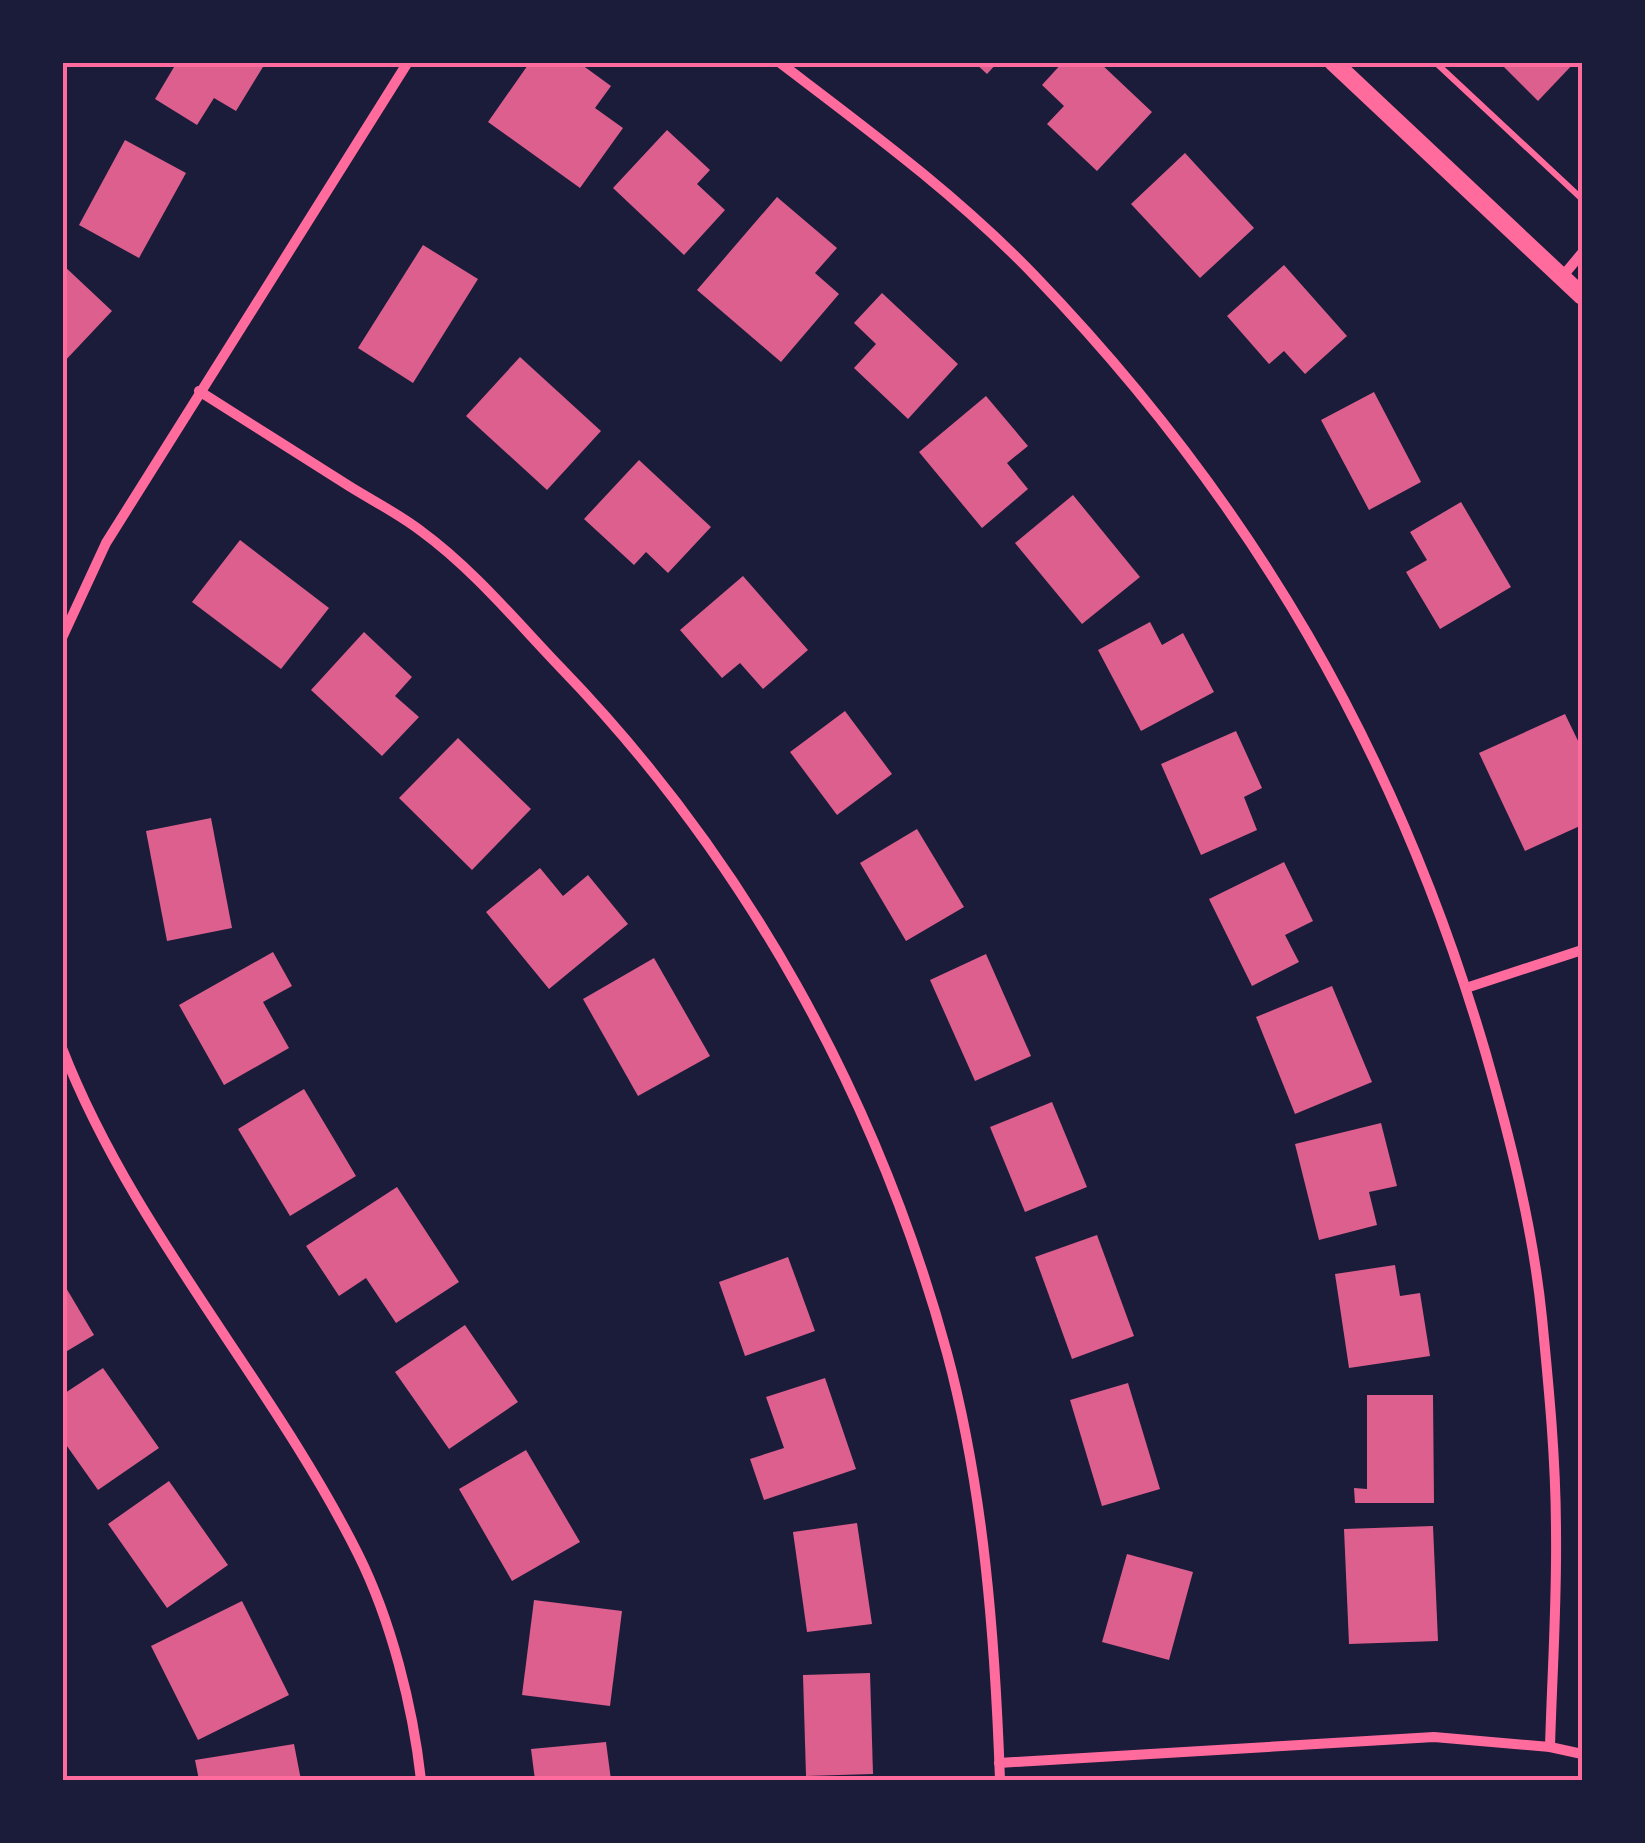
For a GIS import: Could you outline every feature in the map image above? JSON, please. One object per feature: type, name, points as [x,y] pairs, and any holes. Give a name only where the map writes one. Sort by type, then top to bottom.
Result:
[{"type":"street","points":[[62,638],[106,543],[408,62]]},
{"type":"street","points":[[779,62],[909,160],[1031,272],[1127,377],[1213,486],[1292,606],[1364,736],[1434,894],[1514,1150],[1542,1313],[1555,1479],[1550,1747]]},
{"type":"street","points":[[1333,62],[1582,296]]},
{"type":"street","points":[[1562,277],[1582,253]]},
{"type":"street","points":[[199,391],[420,530],[460,564],[606,714],[697,826],[778,950],[858,1104],[906,1220],[948,1355],[980,1516],[1000,1780]]},
{"type":"street","points":[[1466,988],[1582,950]]},
{"type":"street","points":[[62,1048],[98,1130],[318,1480],[360,1558],[398,1660],[417,1741],[420,1780]]},
{"type":"street","points":[[999,1762],[1434,1736],[1550,1747],[1582,1754]]},
{"type":"path","points":[[1435,62],[1582,199]]},
{"type":"building","points":[[177,62],[266,62],[236,111],[214,98],[197,125],[155,99]]},
{"type":"building","points":[[530,62],[578,62],[611,86],[595,108],[623,128],[580,188],[488,122]]},
{"type":"building","points":[[974,62],[998,62],[987,74]]},
{"type":"building","points":[[1063,62],[1099,62],[1152,112],[1097,171],[1047,124],[1064,106],[1042,85]]},
{"type":"building","points":[[1499,62],[1575,62],[1538,101]]},
{"type":"building","points":[[667,130],[710,170],[697,184],[725,210],[684,255],[613,188]]},
{"type":"building","points":[[125,140],[186,173],[139,258],[79,225]]},
{"type":"building","points":[[1185,153],[1254,228],[1200,278],[1131,204]]},
{"type":"building","points":[[777,197],[837,248],[815,273],[839,294],[781,362],[697,290]]},
{"type":"building","points":[[423,245],[478,279],[413,383],[358,348]]},
{"type":"building","points":[[62,264],[112,311],[62,364]]},
{"type":"building","points":[[1284,265],[1347,336],[1305,374],[1284,351],[1269,364],[1227,316]]},
{"type":"building","points":[[882,293],[958,364],[908,419],[854,368],[876,344],[854,323]]},
{"type":"building","points":[[520,357],[601,431],[547,490],[466,416]]},
{"type":"building","points":[[1374,392],[1421,482],[1369,510],[1321,420]]},
{"type":"building","points":[[986,396],[1028,446],[1007,463],[1028,489],[982,528],[919,452]]},
{"type":"building","points":[[639,460],[711,527],[668,573],[646,552],[634,565],[584,519]]},
{"type":"building","points":[[1073,495],[1140,577],[1082,624],[1015,543]]},
{"type":"building","points":[[1461,502],[1511,587],[1440,629],[1406,572],[1427,560],[1410,532]]},
{"type":"building","points":[[240,540],[329,608],[281,669],[192,602]]},
{"type":"building","points":[[743,576],[808,650],[763,689],[740,663],[722,678],[680,630]]},
{"type":"building","points":[[1150,622],[1162,645],[1183,633],[1214,692],[1141,731],[1098,650]]},
{"type":"building","points":[[364,632],[412,677],[395,696],[419,717],[382,756],[311,690]]},
{"type":"building","points":[[845,711],[892,774],[837,815],[790,752]]},
{"type":"building","points":[[1565,714],[1582,749],[1582,825],[1525,851],[1479,753]]},
{"type":"building","points":[[1236,731],[1262,788],[1244,797],[1257,830],[1201,855],[1161,764]]},
{"type":"building","points":[[458,738],[531,809],[472,870],[399,798]]},
{"type":"building","points":[[211,818],[232,928],[167,941],[146,831]]},
{"type":"building","points":[[917,829],[964,907],[906,941],[860,863]]},
{"type":"building","points":[[1284,862],[1313,921],[1285,935],[1299,962],[1252,986],[1209,899]]},
{"type":"building","points":[[540,868],[563,896],[588,875],[628,924],[549,989],[486,912]]},
{"type":"building","points":[[273,952],[292,986],[263,1002],[289,1048],[224,1085],[179,1005]]},
{"type":"building","points":[[986,954],[1031,1056],[975,1081],[930,980]]},
{"type":"building","points":[[654,958],[710,1056],[638,1096],[583,999]]},
{"type":"building","points":[[1332,986],[1372,1082],[1295,1114],[1256,1017]]},
{"type":"building","points":[[304,1089],[356,1176],[290,1216],[238,1129]]},
{"type":"building","points":[[1052,1102],[1087,1187],[1025,1212],[990,1127]]},
{"type":"building","points":[[1381,1123],[1397,1186],[1369,1192],[1377,1225],[1319,1240],[1295,1144]]},
{"type":"building","points":[[397,1187],[459,1282],[396,1323],[366,1278],[339,1296],[306,1246]]},
{"type":"building","points":[[1097,1235],[1134,1336],[1072,1359],[1035,1257]]},
{"type":"building","points":[[788,1257],[815,1331],[745,1356],[719,1282]]},
{"type":"building","points":[[1395,1265],[1400,1296],[1420,1293],[1430,1356],[1349,1368],[1335,1274]]},
{"type":"building","points":[[62,1281],[94,1335],[62,1354]]},
{"type":"building","points":[[465,1325],[518,1402],[449,1449],[395,1372]]},
{"type":"building","points":[[103,1368],[159,1448],[98,1490],[62,1439],[62,1395]]},
{"type":"building","points":[[825,1378],[856,1469],[764,1500],[750,1459],[784,1448],[766,1397]]},
{"type":"building","points":[[1128,1383],[1160,1489],[1102,1506],[1070,1400]]},
{"type":"building","points":[[1367,1395],[1433,1395],[1434,1503],[1355,1503],[1354,1488],[1367,1489]]},
{"type":"building","points":[[526,1450],[580,1542],[512,1581],[459,1489]]},
{"type":"building","points":[[169,1481],[228,1565],[167,1608],[108,1524]]},
{"type":"building","points":[[857,1523],[872,1624],[807,1632],[793,1532]]},
{"type":"building","points":[[1433,1526],[1438,1641],[1349,1644],[1344,1529]]},
{"type":"building","points":[[1127,1554],[1193,1572],[1169,1660],[1102,1642]]},
{"type":"building","points":[[534,1600],[622,1611],[610,1706],[522,1695]]},
{"type":"building","points":[[242,1601],[289,1695],[198,1740],[151,1646]]},
{"type":"building","points":[[870,1673],[873,1774],[806,1776],[803,1675]]},
{"type":"building","points":[[606,1742],[611,1780],[535,1780],[531,1749]]},
{"type":"building","points":[[294,1744],[301,1780],[199,1780],[195,1760]]}]
